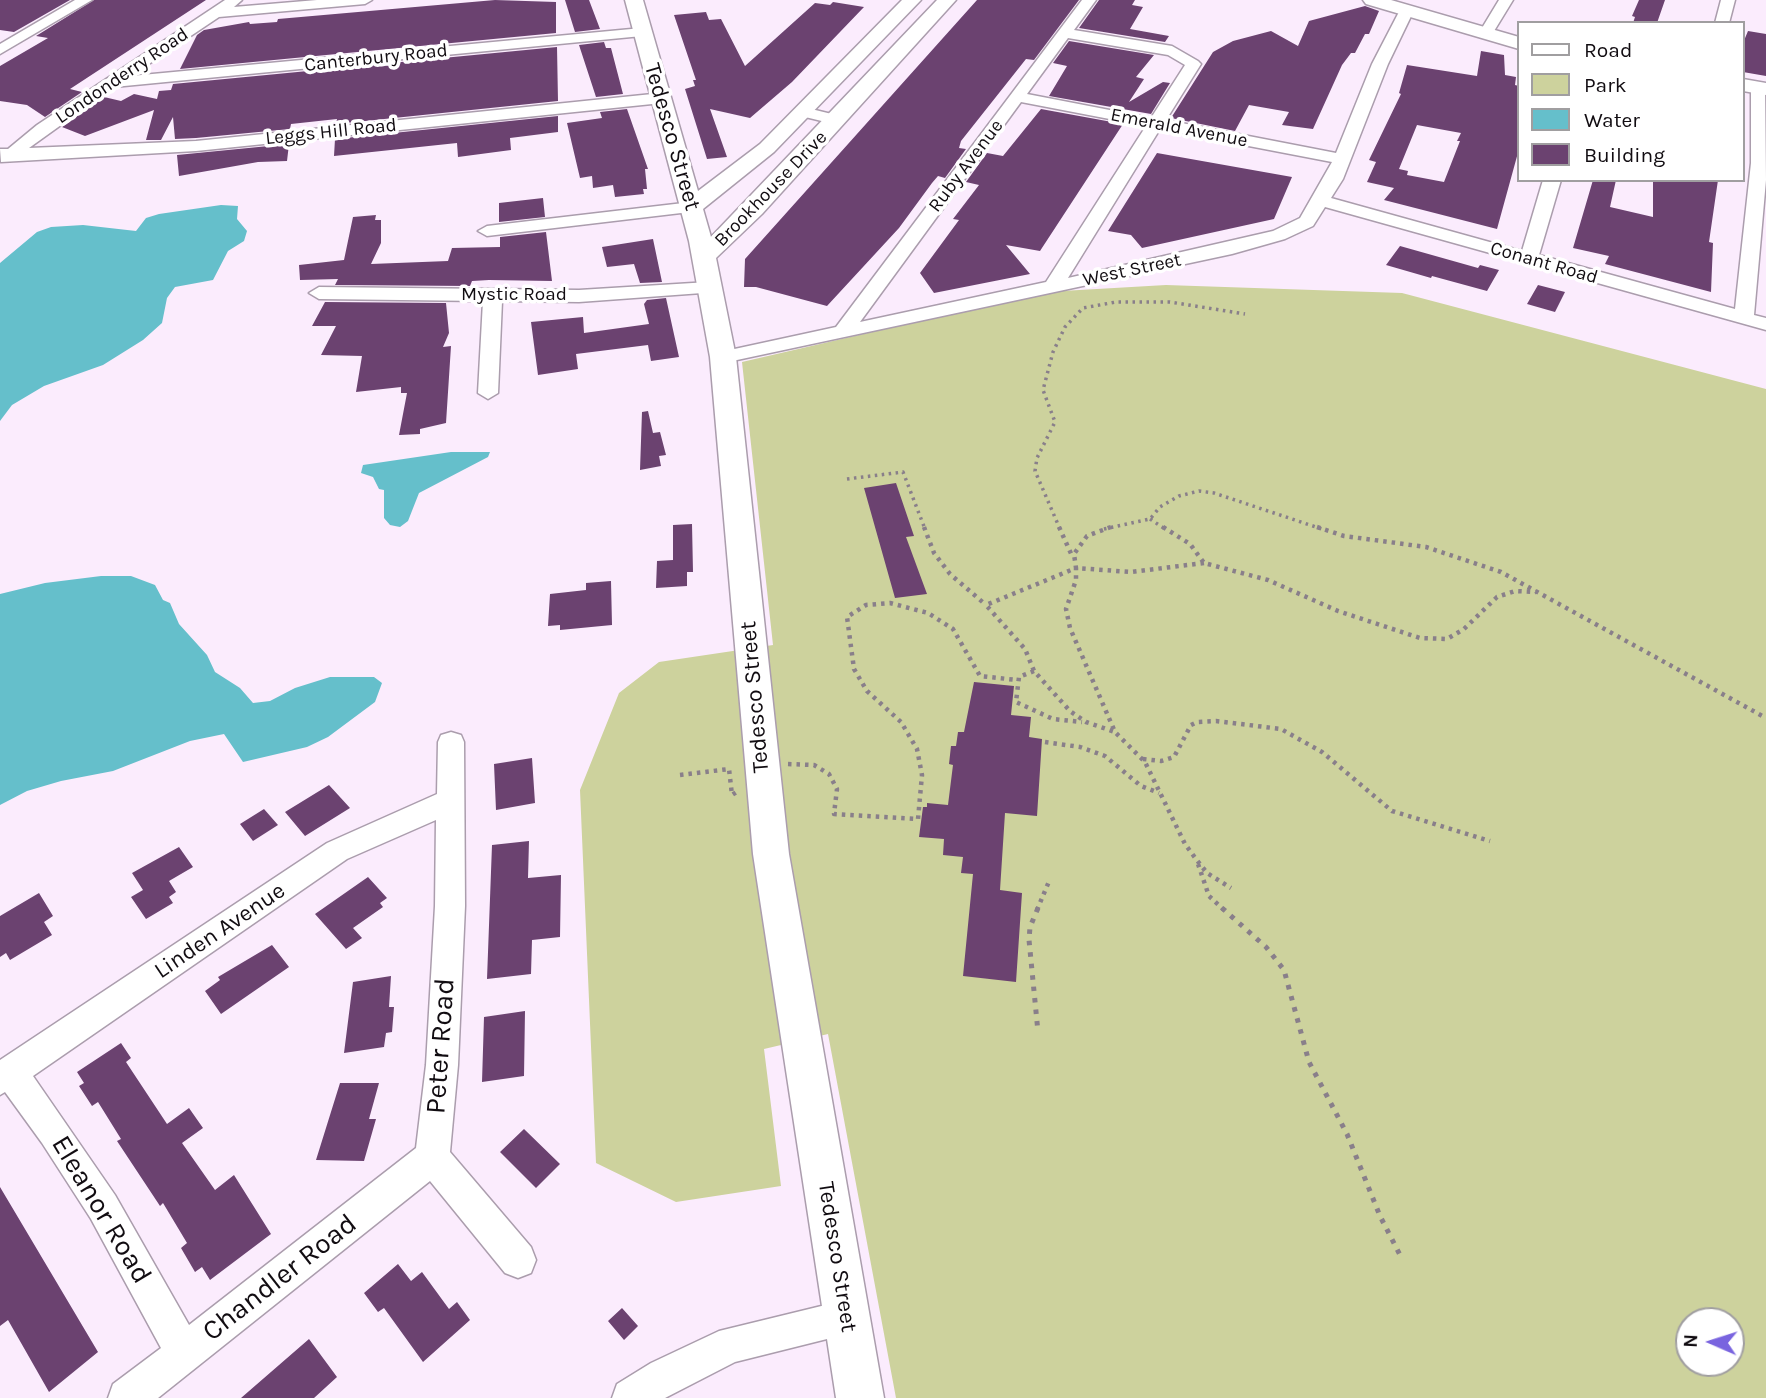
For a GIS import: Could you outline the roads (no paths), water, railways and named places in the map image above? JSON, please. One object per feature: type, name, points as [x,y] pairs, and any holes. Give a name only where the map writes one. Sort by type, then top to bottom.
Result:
[{"type":"main road","name":"Tedesco Street","points":[[634,0],[692,207],[723,357],[771,854],[860,1398]]},
{"type":"main road","name":"Brookhouse Drive","points":[[692,207],[730,180],[803,112],[912,0]]},
{"type":"main road","name":"Brookhouse Drive","points":[[706,273],[838,120],[947,0]]},
{"type":"main road","points":[[1372,0],[1518,43]]},
{"type":"street","points":[[0,50],[85,0]]},
{"type":"street","name":"Londonderry Road","points":[[3,158],[235,0]]},
{"type":"street","points":[[214,13],[365,0]]},
{"type":"street","name":"Ruby Avenue","points":[[842,332],[1089,0]]},
{"type":"street","points":[[1486,33],[1506,0]]},
{"type":"street","points":[[1723,21],[1728,0]]},
{"type":"street","name":"West Street","points":[[723,357],[1225,250],[1279,235],[1307,222],[1323,201],[1380,64],[1407,10]]},
{"type":"street","name":"Canterbury Road","points":[[111,83],[642,32]]},
{"type":"street","points":[[1053,287],[1154,123],[1194,64],[1172,51],[1065,33]]},
{"type":"street","points":[[1744,318],[1759,163],[1756,87]]},
{"type":"street","name":"Emerald Avenue","points":[[1017,97],[1342,159]]},
{"type":"street","name":"Leggs Hill Road","points":[[3,158],[208,145],[662,98]]},
{"type":"street","name":"Brookhouse Drive","points":[[803,112],[838,120]]},
{"type":"street","points":[[1529,259],[1551,182]]},
{"type":"street","name":"Conant Road","points":[[1323,201],[1766,324]]},
{"type":"street","points":[[487,231],[692,207]]},
{"type":"street","name":"Mystic Road","points":[[319,293],[590,295],[706,273]]},
{"type":"street","points":[[488,393],[493,295]]},
{"type":"street","name":"Peter Road","points":[[432,1157],[442,1065],[450,906],[452,743]]},
{"type":"street","name":"Linden Avenue","points":[[5,1076],[337,851],[450,801]]},
{"type":"street","name":"Eleanor Road","points":[[5,1076],[54,1130],[103,1208],[184,1353]]},
{"type":"street","points":[[432,1157],[518,1260]]},
{"type":"street","name":"Chandler Road","points":[[127,1398],[432,1157]]},
{"type":"street","points":[[631,1398],[664,1376],[732,1344],[846,1318]]},
{"type":"water","points":[[221,205],[238,206],[237,219],[247,231],[244,241],[228,251],[213,280],[175,287],[167,298],[162,323],[143,340],[103,365],[44,386],[12,405],[0,421],[0,263],[37,232],[51,227],[83,225],[136,231],[146,218],[159,214]]},
{"type":"water","points":[[451,452],[490,452],[488,457],[419,493],[408,521],[400,527],[390,525],[384,518],[384,490],[379,489],[373,477],[361,473],[363,465]]},
{"type":"water","points":[[101,576],[131,576],[155,585],[163,600],[170,603],[179,624],[207,655],[215,672],[240,688],[253,703],[270,701],[295,688],[330,677],[374,677],[382,683],[375,702],[328,737],[307,747],[243,762],[224,734],[190,741],[113,771],[27,791],[0,805],[0,594],[45,583]]}]
